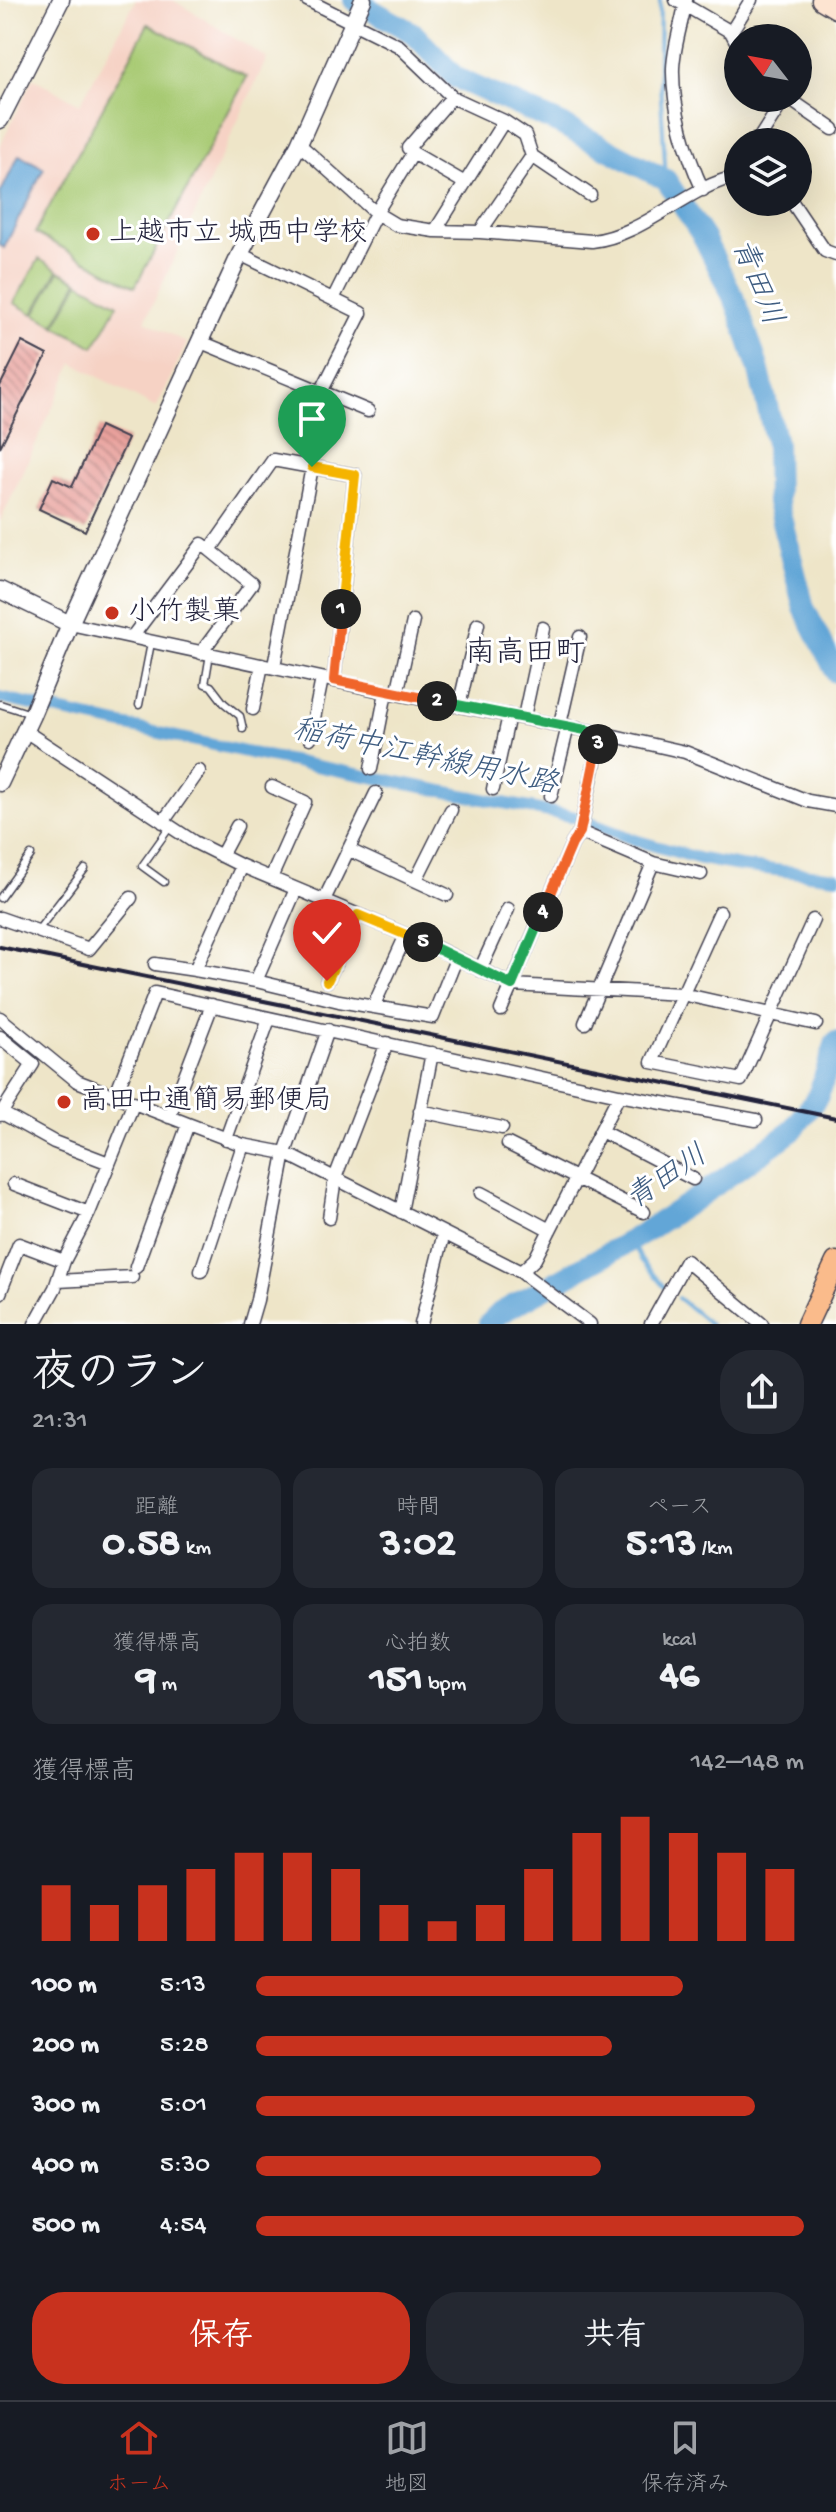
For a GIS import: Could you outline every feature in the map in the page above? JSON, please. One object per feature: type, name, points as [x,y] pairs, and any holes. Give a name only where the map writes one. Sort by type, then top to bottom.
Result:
[{"type":"main road","points":[[821,0],[836,9]]},
{"type":"main road","points":[[807,1324],[836,1262]]},
{"type":"street","points":[[0,120],[61,0]]},
{"type":"street","points":[[307,0],[399,46],[452,97],[504,121],[525,135],[532,156],[590,195]]},
{"type":"street","points":[[0,783],[240,254],[299,144],[363,0]]},
{"type":"street","points":[[736,24],[751,0]]},
{"type":"street","points":[[701,191],[680,123],[673,70],[681,1],[724,28]]},
{"type":"street","points":[[452,97],[408,148],[465,183]]},
{"type":"street","points":[[808,112],[833,129]]},
{"type":"street","points":[[435,231],[504,121]]},
{"type":"street","points":[[299,144],[376,213],[396,225],[435,231],[592,241],[609,239],[724,180]]},
{"type":"street","points":[[333,299],[376,213],[413,153]]},
{"type":"street","points":[[480,232],[532,156]]},
{"type":"street","points":[[801,216],[825,251],[836,255]]},
{"type":"street","points":[[240,254],[361,313],[321,392]]},
{"type":"street","points":[[201,342],[368,411]]},
{"type":"street","points":[[210,550],[273,460],[355,475],[328,680],[310,738]]},
{"type":"street","points":[[253,709],[268,666],[312,467]]},
{"type":"street","points":[[132,637],[202,544],[252,584],[206,653]]},
{"type":"street","points":[[0,590],[70,624],[685,752],[808,801],[836,806]]},
{"type":"street","points":[[371,769],[413,621]]},
{"type":"street","points":[[459,706],[478,624]]},
{"type":"street","points":[[524,717],[543,628]]},
{"type":"street","points":[[551,796],[580,637]]},
{"type":"street","points":[[493,789],[509,715]]},
{"type":"street","points":[[25,731],[167,825],[221,856],[406,935],[512,985],[682,994],[816,1024]]},
{"type":"street","points":[[501,1010],[572,844],[580,832],[601,733]]},
{"type":"street","points":[[167,825],[199,771]]},
{"type":"street","points":[[271,878],[305,802],[272,787]]},
{"type":"street","points":[[324,900],[376,793]]},
{"type":"street","points":[[416,880],[451,810]]},
{"type":"street","points":[[221,856],[237,826]]},
{"type":"street","points":[[580,832],[653,863],[701,874]]},
{"type":"street","points":[[349,850],[447,895]]},
{"type":"street","points":[[585,1023],[653,863]]},
{"type":"street","points":[[195,970],[242,866]]},
{"type":"street","points":[[256,981],[296,889]]},
{"type":"street","points":[[0,918],[89,949],[131,898]]},
{"type":"street","points":[[480,970],[508,909]]},
{"type":"street","points":[[720,912],[652,1062],[741,1080],[813,920]]},
{"type":"street","points":[[327,981],[358,915]]},
{"type":"street","points":[[373,1007],[406,935]]},
{"type":"street","points":[[155,964],[433,1017],[456,959]]},
{"type":"street","points":[[115,1096],[155,993],[619,1095],[756,1120]]},
{"type":"street","points":[[169,1117],[212,1005]]},
{"type":"street","points":[[0,1018],[77,1081],[243,1145],[285,1153],[526,1276],[590,1324]]},
{"type":"street","points":[[226,1139],[269,1019]]},
{"type":"street","points":[[250,1324],[285,1153],[328,1030]]},
{"type":"street","points":[[0,1037],[33,1064],[0,1113],[54,1142],[109,1163]]},
{"type":"street","points":[[329,1218],[335,1178],[387,1043]]},
{"type":"street","points":[[401,1212],[432,1053]]},
{"type":"street","points":[[526,1276],[619,1095]]},
{"type":"street","points":[[35,1324],[89,1213],[134,1102]]},
{"type":"street","points":[[420,1111],[502,1128]]},
{"type":"street","points":[[58,1281],[134,1272],[188,1124]]},
{"type":"street","points":[[601,1131],[693,1179]]},
{"type":"street","points":[[508,1144],[644,1212]]},
{"type":"street","points":[[201,1271],[243,1145]]},
{"type":"street","points":[[14,1184],[89,1213]]},
{"type":"street","points":[[481,1193],[550,1230]]},
{"type":"street","points":[[421,1324],[444,1233]]},
{"type":"street","points":[[0,1293],[19,1244],[64,1261]]},
{"type":"street","points":[[651,1324],[686,1261],[762,1324]]},
{"type":"lane","points":[[139,705],[151,643]]},
{"type":"lane","points":[[206,653],[205,684],[211,686],[224,703],[240,716],[243,729]]},
{"type":"lane","points":[[0,704],[32,715]]},
{"type":"lane","points":[[164,882],[142,866],[167,825]]},
{"type":"lane","points":[[0,898],[31,855]]},
{"type":"lane","points":[[37,932],[85,869]]},
{"type":"shaded area","name":"上越市立 城西中学校","points":[[136,0],[173,0],[267,58],[145,321],[187,343],[156,408],[73,363],[0,522],[0,146],[33,78],[80,104]]},
{"type":"green space","points":[[148,24],[247,77],[135,287],[35,233]]},
{"type":"green space","points":[[39,259],[58,270],[33,314],[14,303]]},
{"type":"green space","points":[[59,271],[78,281],[54,325],[35,314]]},
{"type":"green space","points":[[79,282],[118,304],[94,347],[55,326]]},
{"type":"water","points":[[19,155],[44,168],[4,248],[0,245],[0,194]]},
{"type":"building","points":[[22,342],[47,355],[0,447],[0,386]]},
{"type":"building","points":[[100,426],[128,439],[85,531],[39,509],[53,478],[72,487]]},
{"type":"waterway","name":"青田川","points":[[354,0],[413,33],[456,78],[562,125],[666,180],[704,238],[737,305],[758,367],[776,443],[777,502],[804,608],[836,672]]},
{"type":"waterway","points":[[660,0],[659,66],[666,180]]},
{"type":"waterway","name":"稲荷中江幹線用水路","points":[[0,698],[250,753],[575,817],[638,841],[701,859],[836,877]]},
{"type":"waterway","name":"青田川","points":[[489,1324],[500,1313],[632,1240],[792,1131],[818,1096],[836,1042]]},
{"type":"waterway","points":[[632,1240],[641,1260],[666,1289]]},
{"type":"waterway","points":[[678,1298],[710,1324]]},
{"type":"railway","points":[[0,947],[836,1118]]},
{"type":"place","name":"上越市立 城西中学校","points":[[93,234]]},
{"type":"place","name":"小竹製菓","points":[[112,613]]},
{"type":"place","name":"高田中通簡易郵便局","points":[[64,1102]]},
{"type":"district","name":"南高田町","points":[[525,655]]},
{"type":"route","points":[[312,467],[355,475],[334,680],[601,733],[580,832],[572,844],[512,985],[430,945],[358,915],[327,981]]}]
